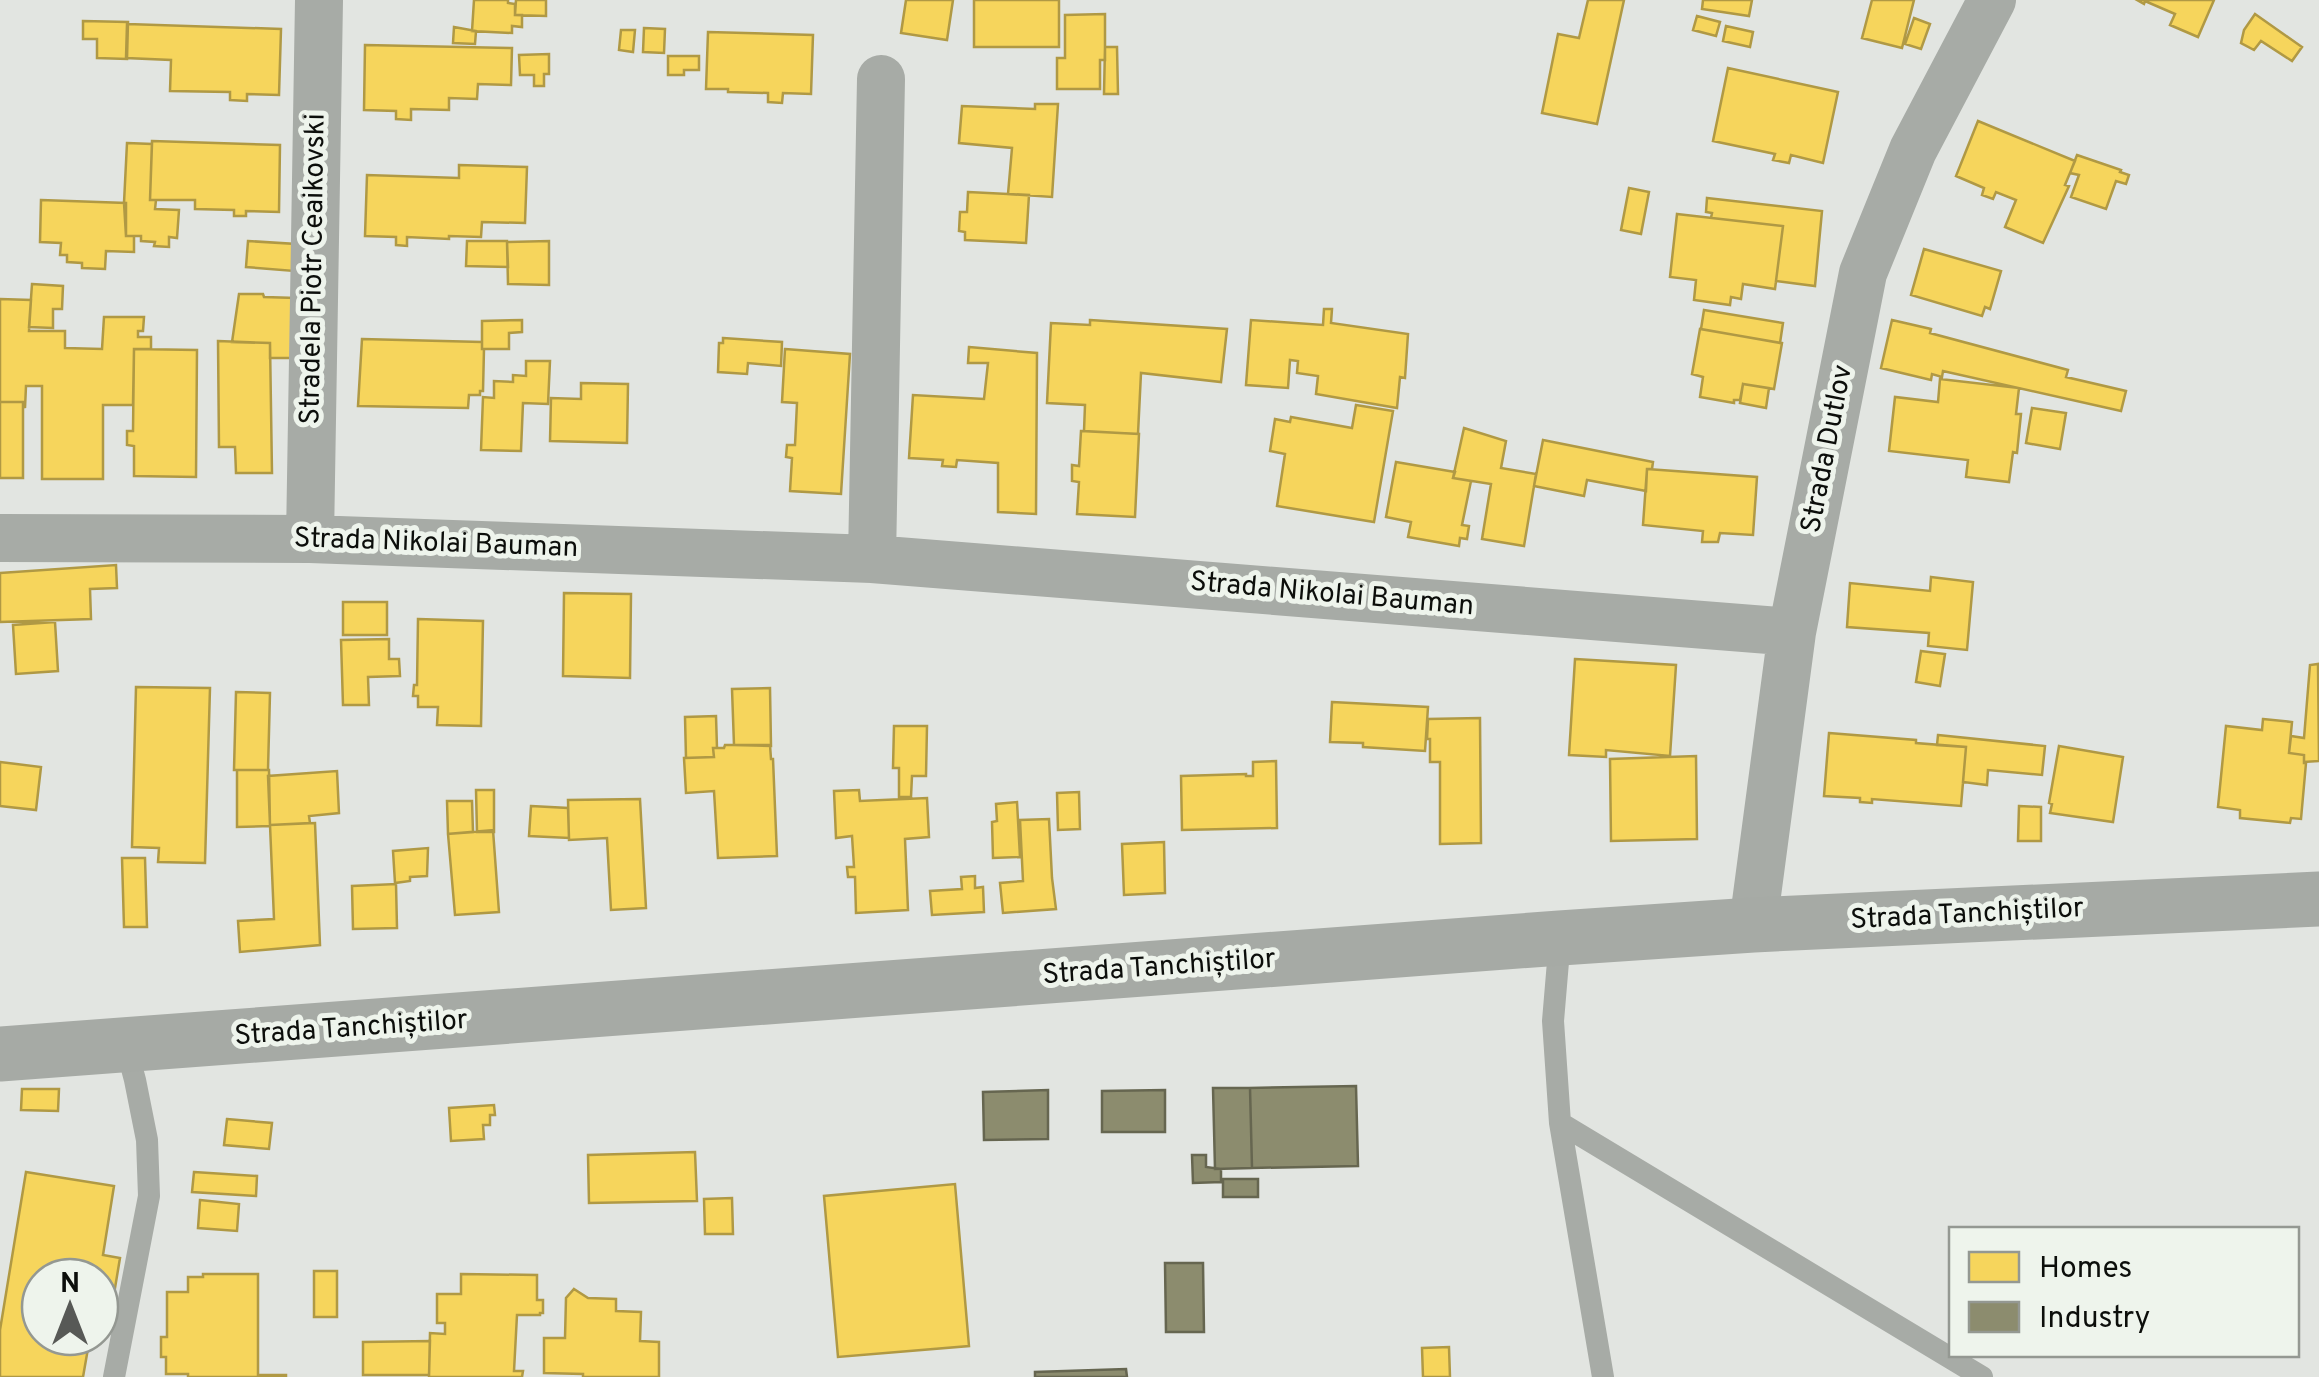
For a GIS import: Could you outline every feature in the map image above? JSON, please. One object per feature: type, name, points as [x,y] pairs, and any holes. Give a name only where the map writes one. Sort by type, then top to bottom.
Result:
[{"type":"street","name":"Stradela Piotr Ceaikovski","points":[[310,539],[319,0]]},
{"type":"street","name":"Strada Dutlov","points":[[1753,925],[1792,632],[1863,273],[1913,150],[1992,0]]},
{"type":"street","points":[[872,559],[881,79]]},
{"type":"street","name":"Strada Nikolai Bauman","points":[[0,538],[310,539],[872,559],[1792,632]]},
{"type":"street","name":"Strada Tanchiștilor","points":[[0,1054],[1753,925],[2319,898]]},
{"type":"lane","points":[[1560,938],[1553,1020],[1560,1123],[1602,1377]]},
{"type":"lane","points":[[114,1377],[148,1196],[146,1140],[126,1046]]},
{"type":"lane","points":[[1560,1123],[1982,1377]]},
{"type":"building: Homes","points":[[474,0],[508,0],[515,4],[515,15],[522,15],[522,27],[512,26],[512,33],[472,31]]},
{"type":"building: Homes","points":[[516,0],[546,0],[546,16],[515,15]]},
{"type":"building: Homes","points":[[906,0],[953,0],[947,40],[901,33]]},
{"type":"building: Homes","points":[[974,0],[1059,0],[1059,47],[974,47]]},
{"type":"building: Homes","points":[[1588,0],[1624,0],[1597,124],[1542,113],[1558,34],[1579,38]]},
{"type":"building: Homes","points":[[1703,0],[1752,0],[1749,16],[1702,9]]},
{"type":"building: Homes","points":[[1872,0],[1914,0],[1902,48],[1862,38]]},
{"type":"building: Homes","points":[[2137,0],[2214,0],[2198,37],[2170,25],[2175,14]]},
{"type":"building: Homes","points":[[1105,14],[1105,60],[1100,60],[1100,89],[1057,89],[1057,58],[1065,58],[1065,15]]},
{"type":"building: Homes","points":[[2255,14],[2302,47],[2292,61],[2261,41],[2254,50],[2241,43]]},
{"type":"building: Homes","points":[[1697,16],[1720,22],[1716,36],[1693,30]]},
{"type":"building: Homes","points":[[1914,18],[1930,24],[1921,49],[1905,44]]},
{"type":"building: Homes","points":[[83,21],[128,22],[127,59],[97,58],[97,39],[83,39]]},
{"type":"building: Homes","points":[[127,24],[281,29],[279,95],[247,94],[247,101],[230,100],[230,92],[170,91],[171,60],[126,58]]},
{"type":"building: Homes","points":[[1726,26],[1753,32],[1750,47],[1723,41]]},
{"type":"building: Homes","points":[[454,27],[476,31],[475,44],[453,43]]},
{"type":"building: Homes","points":[[644,28],[665,29],[664,53],[643,52]]},
{"type":"building: Homes","points":[[621,30],[635,30],[633,52],[619,50]]},
{"type":"building: Homes","points":[[708,32],[813,35],[811,94],[783,93],[782,103],[768,102],[768,93],[706,89]]},
{"type":"building: Homes","points":[[365,45],[512,48],[511,85],[478,84],[477,99],[449,98],[449,110],[411,109],[411,120],[396,119],[396,111],[364,110]]},
{"type":"building: Homes","points":[[1105,47],[1117,47],[1118,94],[1104,94]]},
{"type":"building: Homes","points":[[549,54],[549,74],[544,74],[544,86],[534,86],[534,75],[520,75],[519,55]]},
{"type":"building: Homes","points":[[668,56],[699,56],[699,70],[668,75]]},
{"type":"building: Homes","points":[[1728,68],[1838,92],[1823,163],[1791,155],[1789,163],[1773,160],[1775,154],[1713,141]]},
{"type":"building: Homes","points":[[1035,104],[1058,104],[1052,197],[1008,194],[1012,148],[959,143],[962,106],[1035,109]]},
{"type":"building: Homes","points":[[1978,121],[2075,161],[2065,185],[2069,186],[2043,243],[2005,227],[2016,200],[1996,192],[1993,199],[1982,195],[1984,188],[1956,176]]},
{"type":"building: Homes","points":[[152,141],[280,145],[279,212],[246,211],[246,216],[234,216],[234,210],[195,209],[195,200],[150,200]]},
{"type":"building: Homes","points":[[127,143],[152,144],[150,200],[156,200],[155,209],[179,210],[177,238],[169,237],[169,247],[141,241],[141,236],[126,236]]},
{"type":"building: Homes","points":[[2077,155],[2129,175],[2126,184],[2116,181],[2106,209],[2071,197],[2079,175],[2070,173]]},
{"type":"building: Homes","points":[[459,165],[527,167],[525,223],[482,222],[481,237],[407,237],[407,246],[396,245],[396,237],[365,236],[367,175],[459,178]]},
{"type":"building: Homes","points":[[1629,188],[1649,192],[1641,234],[1621,230]]},
{"type":"building: Homes","points":[[968,192],[1029,195],[1026,243],[965,240],[965,232],[959,231],[960,212],[967,212]]},
{"type":"building: Homes","points":[[1707,198],[1822,211],[1815,286],[1776,281],[1783,226],[1711,218],[1712,213],[1706,212]]},
{"type":"building: Homes","points":[[41,200],[126,203],[126,236],[134,236],[134,252],[106,251],[105,269],[82,268],[82,263],[67,262],[67,255],[60,255],[61,243],[40,242]]},
{"type":"building: Homes","points":[[1677,214],[1783,226],[1775,289],[1743,284],[1741,299],[1731,297],[1730,305],[1694,300],[1696,280],[1670,277]]},
{"type":"building: Homes","points":[[248,241],[296,244],[294,271],[246,267]]},
{"type":"building: Homes","points":[[467,241],[507,241],[508,267],[466,266]]},
{"type":"building: Homes","points":[[549,241],[549,285],[508,284],[507,242]]},
{"type":"building: Homes","points":[[1924,249],[2001,271],[1990,309],[1985,307],[1982,316],[1911,295]]},
{"type":"building: Homes","points":[[32,284],[63,286],[62,309],[53,309],[53,328],[29,327]]},
{"type":"building: Homes","points":[[239,294],[296,298],[294,358],[270,358],[270,343],[232,342]]},
{"type":"building: Homes","points":[[0,299],[31,300],[29,331],[65,331],[65,348],[102,349],[104,317],[144,317],[143,331],[138,331],[138,337],[151,337],[151,349],[134,349],[133,405],[103,405],[103,479],[42,479],[42,386],[26,386],[25,408],[23,402],[0,402]]},
{"type":"building: Homes","points":[[1324,309],[1332,309],[1331,323],[1408,334],[1405,378],[1400,377],[1397,408],[1316,394],[1318,376],[1297,373],[1298,361],[1290,360],[1288,388],[1246,385],[1251,320],[1323,325]]},
{"type":"building: Homes","points":[[1704,310],[1783,323],[1780,343],[1701,329]]},
{"type":"building: Homes","points":[[522,320],[522,332],[509,333],[509,349],[482,349],[482,321]]},
{"type":"building: Homes","points":[[1090,320],[1227,329],[1221,382],[1141,373],[1138,434],[1084,431],[1085,405],[1047,403],[1051,323],[1090,325]]},
{"type":"building: Homes","points":[[1892,320],[2068,370],[2066,377],[2126,391],[2121,411],[1943,371],[1942,377],[1932,374],[1931,380],[1881,368]]},
{"type":"building: Homes","points":[[1700,329],[1782,343],[1774,389],[1743,384],[1740,400],[1734,403],[1700,397],[1703,377],[1692,374]]},
{"type":"building: Homes","points":[[723,338],[782,342],[781,366],[748,363],[747,374],[718,372],[719,343],[723,343]]},
{"type":"building: Homes","points":[[362,339],[482,342],[483,391],[480,395],[469,395],[468,408],[358,406]]},
{"type":"building: Homes","points":[[218,341],[270,343],[272,473],[236,473],[235,447],[219,447]]},
{"type":"building: Homes","points":[[969,347],[1037,353],[1036,514],[998,512],[998,463],[957,460],[956,467],[942,466],[943,460],[909,458],[913,395],[984,399],[988,363],[968,363]]},
{"type":"building: Homes","points":[[134,349],[197,350],[196,477],[134,476],[134,446],[127,445],[127,431],[133,431]]},
{"type":"building: Homes","points":[[785,349],[850,354],[841,494],[790,491],[792,458],[786,457],[787,445],[795,445],[797,403],[782,402]]},
{"type":"building: Homes","points":[[526,361],[550,361],[548,404],[523,403],[521,451],[481,450],[483,397],[494,398],[494,381],[513,382],[513,375],[526,376]]},
{"type":"building: Homes","points":[[1940,379],[2019,388],[2017,453],[2013,452],[2009,482],[1966,477],[1968,460],[1889,451],[1895,397],[1938,402]]},
{"type":"building: Homes","points":[[581,383],[628,384],[627,443],[550,441],[551,398],[581,399]]},
{"type":"building: Homes","points":[[1743,384],[1769,388],[1766,408],[1740,403]]},
{"type":"building: Homes","points":[[0,402],[23,402],[23,478],[0,478]]},
{"type":"building: Homes","points":[[1356,405],[1393,411],[1374,522],[1277,506],[1285,454],[1270,451],[1275,419],[1290,422],[1291,417],[1352,428]]},
{"type":"building: Homes","points":[[2032,408],[2066,413],[2060,449],[2026,443]]},
{"type":"building: Homes","points":[[1464,428],[1506,441],[1501,468],[1536,474],[1524,546],[1482,539],[1491,484],[1453,478]]},
{"type":"building: Homes","points":[[1081,431],[1139,434],[1135,517],[1077,514],[1079,482],[1072,481],[1072,465],[1079,466]]},
{"type":"building: Homes","points":[[1543,440],[1653,462],[1652,469],[1647,469],[1646,491],[1587,480],[1584,496],[1534,486]]},
{"type":"building: Homes","points":[[1396,462],[1455,472],[1453,478],[1471,481],[1462,525],[1469,526],[1467,539],[1460,538],[1459,546],[1408,537],[1411,522],[1386,517]]},
{"type":"building: Homes","points":[[1647,469],[1757,477],[1753,535],[1720,533],[1718,542],[1702,542],[1703,531],[1643,525]]},
{"type":"building: Homes","points":[[116,565],[117,588],[90,589],[91,619],[0,622],[0,573]]},
{"type":"building: Homes","points":[[1931,577],[1973,582],[1967,650],[1928,646],[1929,633],[1847,627],[1850,583],[1930,591]]},
{"type":"building: Homes","points":[[564,593],[631,594],[630,678],[563,676]]},
{"type":"building: Homes","points":[[343,602],[387,602],[387,635],[343,635]]},
{"type":"building: Homes","points":[[418,619],[483,621],[481,726],[437,725],[438,707],[418,707],[418,696],[413,696],[417,685]]},
{"type":"building: Homes","points":[[55,622],[58,671],[16,674],[13,625]]},
{"type":"building: Homes","points":[[389,639],[389,659],[399,659],[400,676],[368,677],[369,705],[343,705],[341,640]]},
{"type":"building: Homes","points":[[1921,651],[1945,654],[1940,686],[1916,682]]},
{"type":"building: Homes","points":[[1575,659],[1676,665],[1670,756],[1606,750],[1606,757],[1569,755]]},
{"type":"building: Homes","points":[[2318,664],[2319,761],[2304,762],[2304,755],[2289,753],[2291,736],[2304,738],[2310,665]]},
{"type":"building: Homes","points":[[136,687],[210,688],[205,863],[158,862],[159,848],[132,847]]},
{"type":"building: Homes","points":[[770,688],[771,746],[734,745],[732,689]]},
{"type":"building: Homes","points":[[236,692],[270,693],[268,770],[234,770]]},
{"type":"building: Homes","points":[[1332,702],[1428,707],[1425,751],[1330,742]]},
{"type":"building: Homes","points":[[716,716],[714,757],[686,758],[685,717]]},
{"type":"building: Homes","points":[[1480,718],[1481,843],[1440,844],[1440,762],[1430,762],[1428,719]]},
{"type":"building: Homes","points":[[2263,719],[2292,722],[2289,753],[2304,755],[2301,819],[2291,818],[2290,823],[2240,818],[2240,810],[2218,807],[2226,726],[2262,730]]},
{"type":"building: Homes","points":[[894,726],[927,726],[926,776],[912,776],[911,797],[899,797],[899,768],[893,768]]},
{"type":"building: Homes","points":[[1829,733],[1966,747],[1961,806],[1872,799],[1872,803],[1860,802],[1860,798],[1824,796]]},
{"type":"building: Homes","points":[[1938,735],[2045,746],[2042,775],[1988,770],[1987,785],[1963,782],[1966,747],[1937,745]]},
{"type":"building: Homes","points":[[770,745],[777,856],[718,858],[714,791],[686,793],[684,758],[714,757],[713,748]]},
{"type":"building: Homes","points":[[2059,746],[2123,757],[2113,822],[2050,813]]},
{"type":"building: Homes","points":[[1696,756],[1697,839],[1611,841],[1610,759]]},
{"type":"building: Homes","points":[[1276,761],[1277,828],[1182,830],[1181,776],[1253,776],[1253,762]]},
{"type":"building: Homes","points":[[0,762],[41,767],[36,810],[0,806]]},
{"type":"building: Homes","points":[[237,770],[269,770],[270,826],[237,827]]},
{"type":"building: Homes","points":[[337,771],[339,813],[309,816],[310,823],[270,825],[268,776]]},
{"type":"building: Homes","points":[[476,790],[494,790],[494,832],[477,832]]},
{"type":"building: Homes","points":[[859,790],[860,801],[927,798],[929,837],[905,839],[908,910],[856,913],[855,877],[848,877],[847,867],[854,867],[852,836],[836,838],[834,791]]},
{"type":"building: Homes","points":[[1079,792],[1080,829],[1058,830],[1057,793]]},
{"type":"building: Homes","points":[[640,799],[646,908],[611,910],[607,838],[569,840],[568,800]]},
{"type":"building: Homes","points":[[447,801],[472,801],[473,832],[448,834]]},
{"type":"building: Homes","points":[[1017,802],[1020,857],[993,858],[996,804]]},
{"type":"building: Homes","points":[[531,806],[568,808],[569,838],[529,836]]},
{"type":"building: Homes","points":[[2019,806],[2041,807],[2041,841],[2018,841]]},
{"type":"building: Homes","points":[[1049,819],[1056,909],[1003,913],[1000,883],[1023,881],[1020,820]]},
{"type":"building: Homes","points":[[315,823],[320,945],[240,952],[238,921],[274,919],[270,825]]},
{"type":"building: Homes","points":[[493,830],[499,912],[455,915],[448,834]]},
{"type":"building: Homes","points":[[1164,842],[1165,893],[1124,895],[1122,844]]},
{"type":"building: Homes","points":[[428,848],[427,876],[395,883],[393,851]]},
{"type":"building: Homes","points":[[122,858],[145,858],[147,927],[124,927]]},
{"type":"building: Homes","points":[[975,876],[975,888],[983,887],[984,912],[932,915],[930,891],[962,889],[961,877]]},
{"type":"building: Homes","points":[[396,884],[397,928],[353,929],[352,886]]},
{"type":"building: Homes","points":[[22,1089],[59,1089],[58,1111],[21,1110]]},
{"type":"building: Homes","points":[[494,1105],[490,1125],[483,1125],[484,1139],[451,1141],[449,1108]]},
{"type":"building: Homes","points":[[227,1119],[272,1123],[269,1149],[224,1145]]},
{"type":"building: Homes","points":[[695,1152],[697,1201],[589,1203],[588,1155]]},
{"type":"building: Homes","points":[[26,1172],[114,1186],[103,1255],[114,1257],[20,1257],[20,1357],[86,1357],[83,1377],[0,1377],[0,1330]]},
{"type":"building: Homes","points":[[194,1172],[257,1176],[256,1196],[192,1192]]},
{"type":"building: Homes","points":[[955,1184],[969,1346],[838,1357],[824,1196]]},
{"type":"building: Homes","points":[[732,1198],[733,1234],[705,1234],[704,1199]]},
{"type":"building: Homes","points":[[200,1200],[239,1204],[237,1231],[198,1228]]},
{"type":"building: Homes","points":[[314,1271],[337,1271],[337,1317],[314,1317]]},
{"type":"building: Homes","points":[[258,1274],[258,1375],[286,1377],[166,1374],[161,1337],[167,1337],[167,1292],[188,1292],[188,1277]]},
{"type":"building: Homes","points":[[461,1274],[537,1275],[537,1300],[543,1300],[543,1313],[517,1315],[514,1371],[523,1371],[522,1377],[429,1377],[430,1333],[445,1334],[445,1323],[437,1323],[437,1294],[461,1294]]},
{"type":"building: Homes","points":[[574,1289],[588,1298],[616,1299],[616,1311],[641,1312],[640,1341],[659,1342],[659,1377],[544,1373],[544,1338],[565,1338],[566,1298]]},
{"type":"building: Homes","points":[[430,1341],[429,1375],[363,1375],[363,1342]]},
{"type":"building: Homes","points":[[1449,1347],[1450,1377],[1423,1377],[1422,1348]]},
{"type":"building: Industry","points":[[1356,1086],[1358,1166],[1252,1168],[1250,1088]]},
{"type":"building: Industry","points":[[1213,1088],[1250,1088],[1252,1168],[1215,1169]]},
{"type":"building: Industry","points":[[1048,1090],[1048,1139],[984,1140],[983,1092]]},
{"type":"building: Industry","points":[[1165,1090],[1165,1132],[1102,1132],[1102,1091]]},
{"type":"building: Industry","points":[[1192,1155],[1206,1155],[1206,1167],[1221,1169],[1221,1182],[1193,1183]]},
{"type":"building: Industry","points":[[1223,1179],[1258,1179],[1258,1197],[1223,1197]]},
{"type":"building: Industry","points":[[1165,1263],[1203,1263],[1204,1332],[1166,1332]]},
{"type":"building: Industry","points":[[1126,1369],[1127,1377],[1035,1377],[1035,1372]]}]
